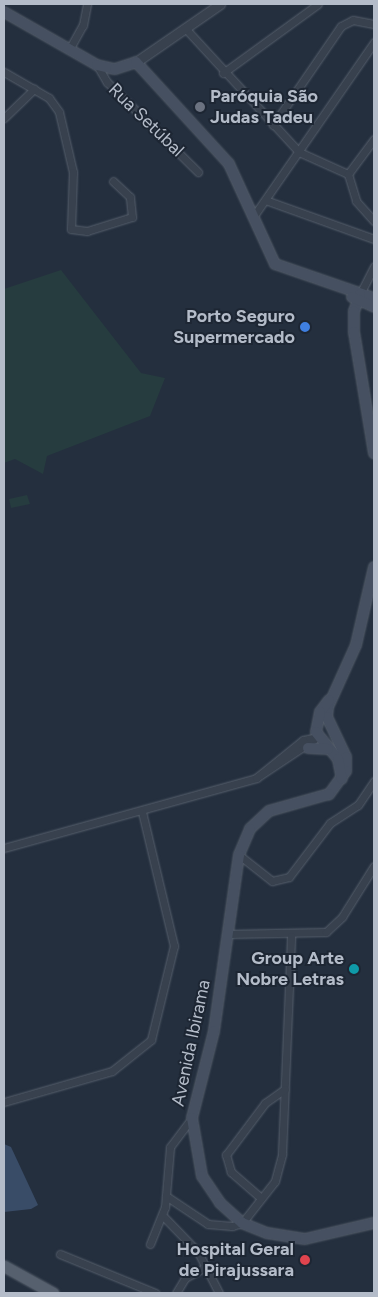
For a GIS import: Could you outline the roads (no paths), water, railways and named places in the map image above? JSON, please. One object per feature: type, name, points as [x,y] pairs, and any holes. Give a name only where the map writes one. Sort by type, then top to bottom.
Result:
[{"type":"main road","points":[[4,12],[97,65],[115,69],[136,62],[229,164],[275,264],[359,297],[374,307]]},
{"type":"main road","points":[[359,297],[374,298]]},
{"type":"main road","points":[[359,297],[354,332],[370,394],[374,453]]},
{"type":"main road","points":[[342,780],[338,759],[318,737],[318,717],[331,697],[356,645],[374,568]]},
{"type":"main road","points":[[318,737],[327,717],[331,697]]},
{"type":"main road","points":[[327,717],[347,763],[342,780]]},
{"type":"main road","points":[[318,737],[337,738]]},
{"type":"main road","points":[[308,748],[329,749]]},
{"type":"main road","name":"Avenida Ibirama","points":[[342,780],[329,794],[269,811],[250,829],[238,855],[214,1031],[192,1118],[202,1176],[220,1203],[242,1222],[267,1233],[305,1239],[374,1223]]},
{"type":"main road","points":[[4,1266],[53,1293]]},
{"type":"street","points":[[70,48],[84,25],[87,4]]},
{"type":"street","points":[[136,62],[220,4]]},
{"type":"street","points":[[223,73],[318,4]]},
{"type":"street","points":[[273,125],[341,26],[353,20],[374,24]]},
{"type":"street","points":[[185,28],[223,73],[299,152],[348,174],[356,201],[374,221]]},
{"type":"street","points":[[252,217],[268,201],[374,42]]},
{"type":"street","name":"Rua Setúbal","points":[[97,65],[106,82],[198,172]]},
{"type":"street","points":[[4,72],[34,89],[55,105],[63,125],[73,172],[68,224],[77,232],[132,218],[130,197],[113,181]]},
{"type":"street","points":[[4,118],[34,89]]},
{"type":"street","points":[[348,174],[374,142]]},
{"type":"street","points":[[268,201],[374,239]]},
{"type":"street","points":[[359,297],[374,266]]},
{"type":"street","points":[[4,848],[142,812],[256,778],[308,748],[318,737]]},
{"type":"street","points":[[256,778],[303,740],[318,737]]},
{"type":"street","points":[[238,855],[272,881],[289,877],[330,823],[358,805],[374,780]]},
{"type":"street","points":[[4,1102],[112,1071],[151,1040],[174,946],[142,812]]},
{"type":"street","points":[[227,934],[291,936],[326,932],[334,926],[374,866]]},
{"type":"street","points":[[166,1196],[208,1224],[242,1222],[261,1198],[280,1166],[291,936]]},
{"type":"street","points":[[261,1198],[231,1172],[226,1155],[265,1103],[285,1089]]},
{"type":"street","points":[[150,1244],[163,1216],[170,1147],[192,1118]]},
{"type":"street","points":[[163,1216],[198,1252],[219,1293]]},
{"type":"street","points":[[60,1254],[155,1293]]},
{"type":"street","points":[[176,1293],[185,1278],[206,1268]]},
{"type":"water","points":[[4,1144],[11,1147],[38,1205],[31,1209],[4,1212]]},
{"type":"place","name":"Paróquia São Judas Tadeu","points":[[200,107]]},
{"type":"place","name":"Porto Seguro Supermercado","points":[[305,327]]},
{"type":"place","name":"Group Arte Nobre Letras","points":[[354,969]]},
{"type":"place","name":"Hospital Geral de Pirajussara","points":[[305,1260]]}]
